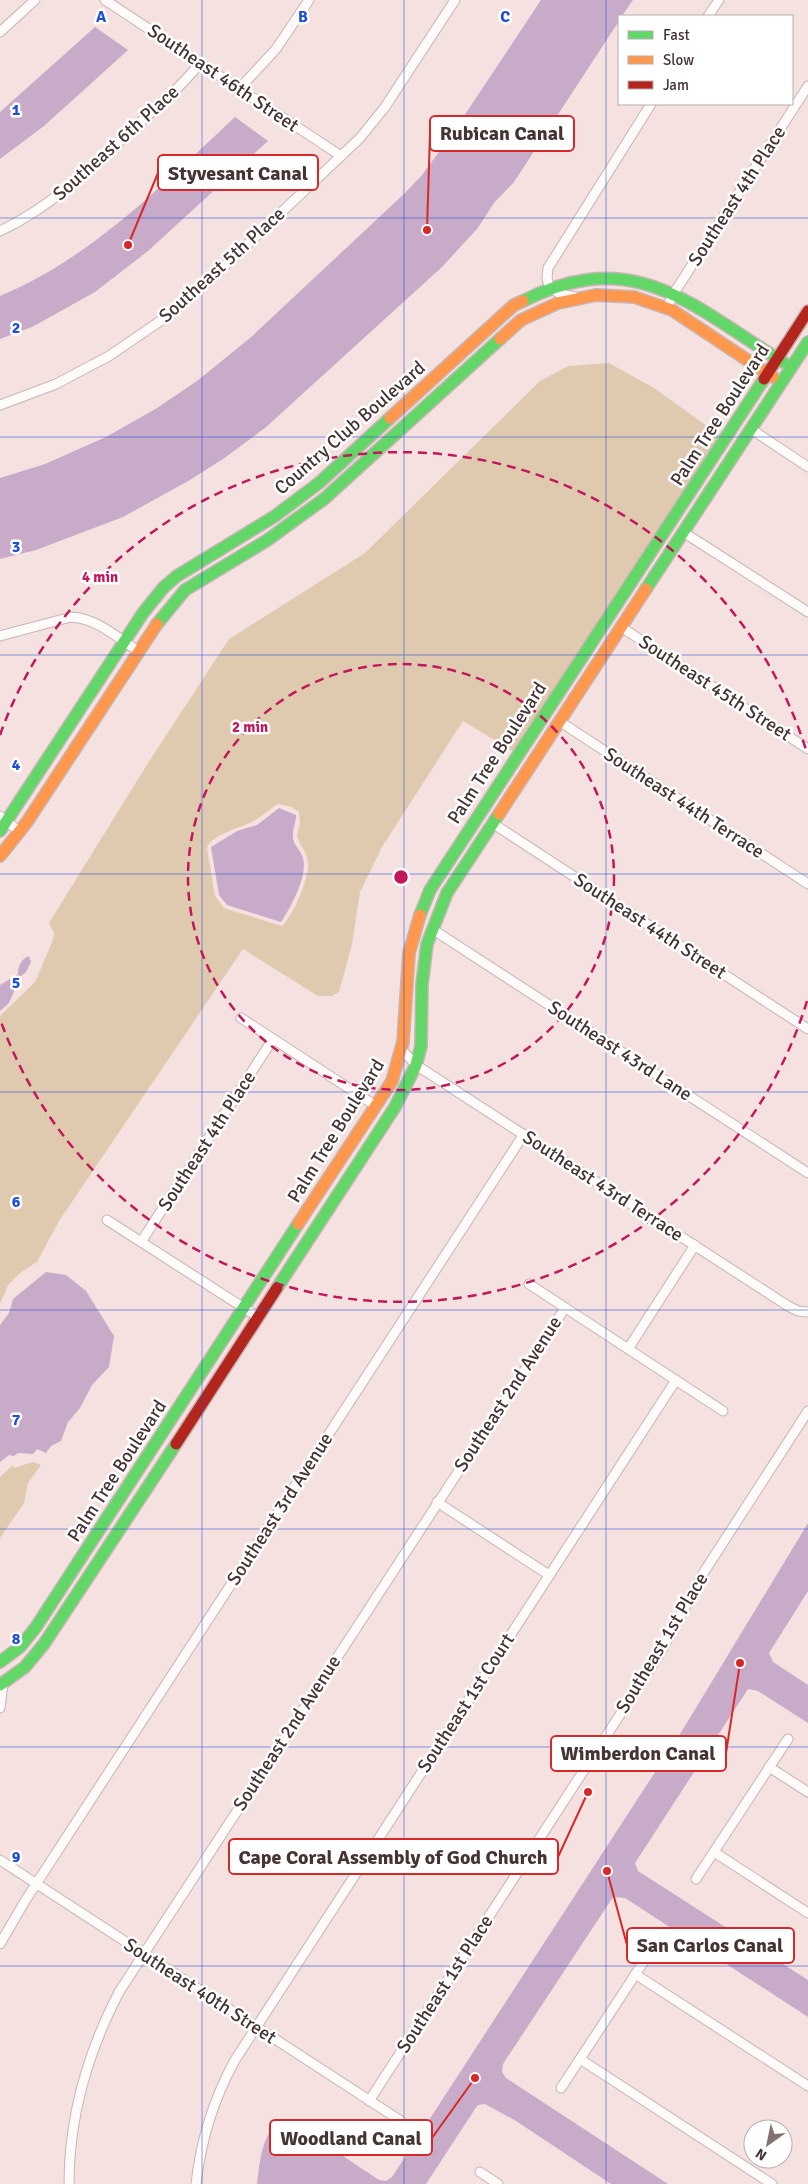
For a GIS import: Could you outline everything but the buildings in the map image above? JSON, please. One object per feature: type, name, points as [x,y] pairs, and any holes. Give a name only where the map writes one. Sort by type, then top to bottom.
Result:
[{"type":"street","points":[[0,32],[35,0]]},
{"type":"street","name":"Southeast 46th Street","points":[[105,0],[341,156]]},
{"type":"street","points":[[239,89],[276,49],[310,0]]},
{"type":"street","name":"Southeast 5th Place","points":[[0,405],[42,390],[83,370],[140,336],[169,315],[213,277],[360,138],[382,111],[455,0]]},
{"type":"street","points":[[709,15],[719,0]]},
{"type":"street","name":"Southeast 6th Place","points":[[0,231],[30,214],[74,184],[167,99],[200,63]]},
{"type":"street","name":"Southeast 4th Place","points":[[667,308],[674,294],[808,86]]},
{"type":"street","points":[[576,298],[560,294],[549,287],[546,278],[548,268],[650,105]]},
{"type":"street","name":"Country Club Boulevard","points":[[2,823],[153,600],[177,576],[275,516],[325,477],[499,317],[523,300],[549,287],[581,279],[612,278],[633,280],[674,294],[791,368]]},
{"type":"street","name":"Country Club Boulevard","points":[[0,856],[20,832],[167,608],[185,590],[266,541],[335,490],[513,326],[539,310],[576,298],[614,293],[646,299],[667,308],[781,383]]},
{"type":"street","name":"Palm Tree Boulevard","points":[[0,1662],[20,1647],[36,1627],[392,1081],[403,1052],[406,1028],[406,975],[416,925],[440,873],[806,317]]},
{"type":"street","name":"Palm Tree Boulevard","points":[[2,1684],[31,1661],[52,1634],[405,1090],[416,1065],[420,1046],[424,964],[432,929],[455,880],[808,342]]},
{"type":"street","points":[[393,416],[404,427]]},
{"type":"street","points":[[737,420],[808,467]]},
{"type":"street","points":[[325,477],[335,490]]},
{"type":"street","points":[[670,522],[808,612]]},
{"type":"street","points":[[0,636],[71,617],[81,618],[90,621],[138,651]]},
{"type":"street","points":[[608,618],[621,627]]},
{"type":"street","name":"Southeast 45th Street","points":[[621,627],[808,749]]},
{"type":"street","points":[[545,712],[559,722]]},
{"type":"street","name":"Southeast 44th Terrace","points":[[559,722],[808,884]]},
{"type":"street","points":[[478,814],[492,823]]},
{"type":"street","points":[[2,823],[20,832]]},
{"type":"street","name":"Southeast 44th Street","points":[[492,823],[808,1029]]},
{"type":"street","points":[[416,925],[432,929]]},
{"type":"street","name":"Southeast 43rd Lane","points":[[432,929],[808,1174]]},
{"type":"street","points":[[241,1018],[389,1115]]},
{"type":"street","name":"Southeast 4th Place","points":[[141,1242],[273,1039]]},
{"type":"street","name":"Southeast 43rd Terrace","points":[[403,1052],[416,1065],[788,1306],[798,1311],[808,1312]]},
{"type":"street","name":"Southeast 3rd Avenue","points":[[0,1944],[36,1884],[524,1134]]},
{"type":"street","points":[[107,1220],[258,1317]]},
{"type":"street","points":[[628,1349],[695,1245]]},
{"type":"street","points":[[529,1284],[723,1411]]},
{"type":"street","name":"Southeast 2nd Avenue","points":[[70,2184],[74,2124],[86,2071],[104,2020],[143,1954],[565,1308]]},
{"type":"street","name":"Southeast 1st Court","points":[[255,2027],[676,1380]]},
{"type":"street","name":"Southeast 1st Place","points":[[369,2101],[662,1650],[704,1572],[808,1411]]},
{"type":"street","points":[[437,1502],[549,1575]]},
{"type":"street","points":[[0,1708],[2,1684]]},
{"type":"street","points":[[696,1879],[788,1739]]},
{"type":"street","points":[[770,1767],[808,1792]]},
{"type":"street","points":[[714,1852],[808,1913]]},
{"type":"street","name":"Southeast 40th Street","points":[[0,1860],[401,2122]]},
{"type":"street","points":[[561,2088],[654,1946]]},
{"type":"street","points":[[635,1974],[808,2086]]},
{"type":"street","points":[[196,2184],[203,2138],[213,2105],[234,2060],[255,2027]]},
{"type":"street","points":[[580,2059],[772,2184]]},
{"type":"street","points":[[480,2172],[498,2184]]},
{"type":"shaded area","points":[[541,0],[633,0],[623,15],[618,15],[618,23],[514,182],[494,203],[477,229],[442,267],[265,428],[223,459],[190,480],[123,517],[36,550],[0,559],[0,478],[45,464],[106,437],[157,408],[197,381],[250,338],[405,193],[422,175],[454,131]]},
{"type":"shaded area","points":[[95,27],[128,50],[44,126],[0,159],[0,112]]},
{"type":"shaded area","points":[[235,117],[268,141],[148,251],[95,292],[32,327],[0,339],[0,296],[34,280],[96,240],[153,193]]},
{"type":"shaded area","points":[[609,363],[654,388],[721,436],[514,752],[463,721],[382,847],[360,892],[352,944],[339,992],[332,996],[318,996],[243,949],[59,1221],[37,1262],[21,1272],[8,1285],[0,1304],[0,1016],[35,982],[53,940],[54,933],[49,923],[148,763],[229,639],[365,553],[540,381],[568,366]],"holes":[[[278,804],[292,807],[299,812],[300,823],[297,835],[307,857],[308,868],[300,895],[287,920],[282,926],[224,908],[215,896],[207,848],[210,843],[215,838],[250,823]]]},
{"type":"shaded area","points":[[279,808],[296,815],[293,840],[302,855],[304,865],[298,891],[281,922],[227,905],[219,895],[211,847],[237,831],[257,825]]},
{"type":"shaded area","points":[[29,956],[31,962],[26,972],[20,977],[9,1003],[0,1011],[0,985],[18,974],[20,963]]},
{"type":"shaded area","points":[[46,1272],[66,1275],[86,1291],[114,1336],[109,1367],[92,1385],[80,1408],[68,1422],[61,1441],[51,1446],[46,1453],[37,1449],[33,1454],[18,1453],[14,1456],[9,1455],[0,1462],[0,1325],[9,1313],[13,1299]]},
{"type":"shaded area","points":[[33,1462],[41,1465],[28,1483],[24,1503],[0,1538],[0,1477],[13,1465],[14,1468]]},
{"type":"shaded area","points":[[808,1523],[808,1591],[769,1653],[773,1662],[808,1685],[808,1723],[758,1691],[748,1689],[635,1863],[638,1871],[808,1980],[808,2017],[625,1898],[613,1897],[503,2064],[502,2072],[506,2078],[668,2184],[611,2184],[516,2121],[485,2104],[478,2105],[475,2109],[426,2184],[257,2184],[262,2151],[270,2131],[277,2125],[286,2123],[298,2126],[379,2180],[386,2181],[392,2177],[685,1726]]},
{"type":"traffic: fast","points":[[523,301],[563,285],[598,279],[631,281],[661,289],[691,304],[783,362]]},
{"type":"traffic: fast","points":[[157,624],[185,590],[266,541],[324,499],[500,339]]},
{"type":"traffic: fast","points":[[646,589],[808,342]]},
{"type":"traffic: fast","points":[[420,915],[430,890],[764,379]]},
{"type":"traffic: fast","points":[[0,831],[143,613],[164,587],[177,576],[275,516],[319,483],[390,418]]},
{"type":"traffic: fast","points":[[277,1288],[395,1107],[416,1065],[421,1046],[422,984],[427,944],[447,893],[499,814]]},
{"type":"traffic: fast","points":[[0,1662],[20,1647],[36,1627],[298,1224]]},
{"type":"traffic: fast","points":[[0,1685],[25,1667],[44,1644],[176,1444]]},
{"type":"traffic: slow","points":[[500,339],[521,320],[558,303],[596,295],[634,297],[672,310],[773,377]]},
{"type":"traffic: slow","points":[[390,418],[514,305],[523,301]]},
{"type":"traffic: slow","points":[[499,814],[646,589]]},
{"type":"traffic: slow","points":[[0,856],[27,822],[157,624]]},
{"type":"traffic: slow","points":[[298,1224],[392,1081],[403,1042],[409,953],[420,915]]},
{"type":"traffic: jam","points":[[764,379],[808,311]]},
{"type":"traffic: jam","points":[[176,1444],[277,1288]]},
{"type":"place","name":"Rubican Canal","points":[[427,230]]},
{"type":"place","name":"Styvesant Canal","points":[[128,245]]},
{"type":"place","name":"Wimberdon Canal","points":[[740,1663]]},
{"type":"place","name":"Cape Coral Assembly of God Church","points":[[588,1792]]},
{"type":"place","name":"San Carlos Canal","points":[[607,1871]]},
{"type":"place","name":"Woodland Canal","points":[[475,2078]]}]
